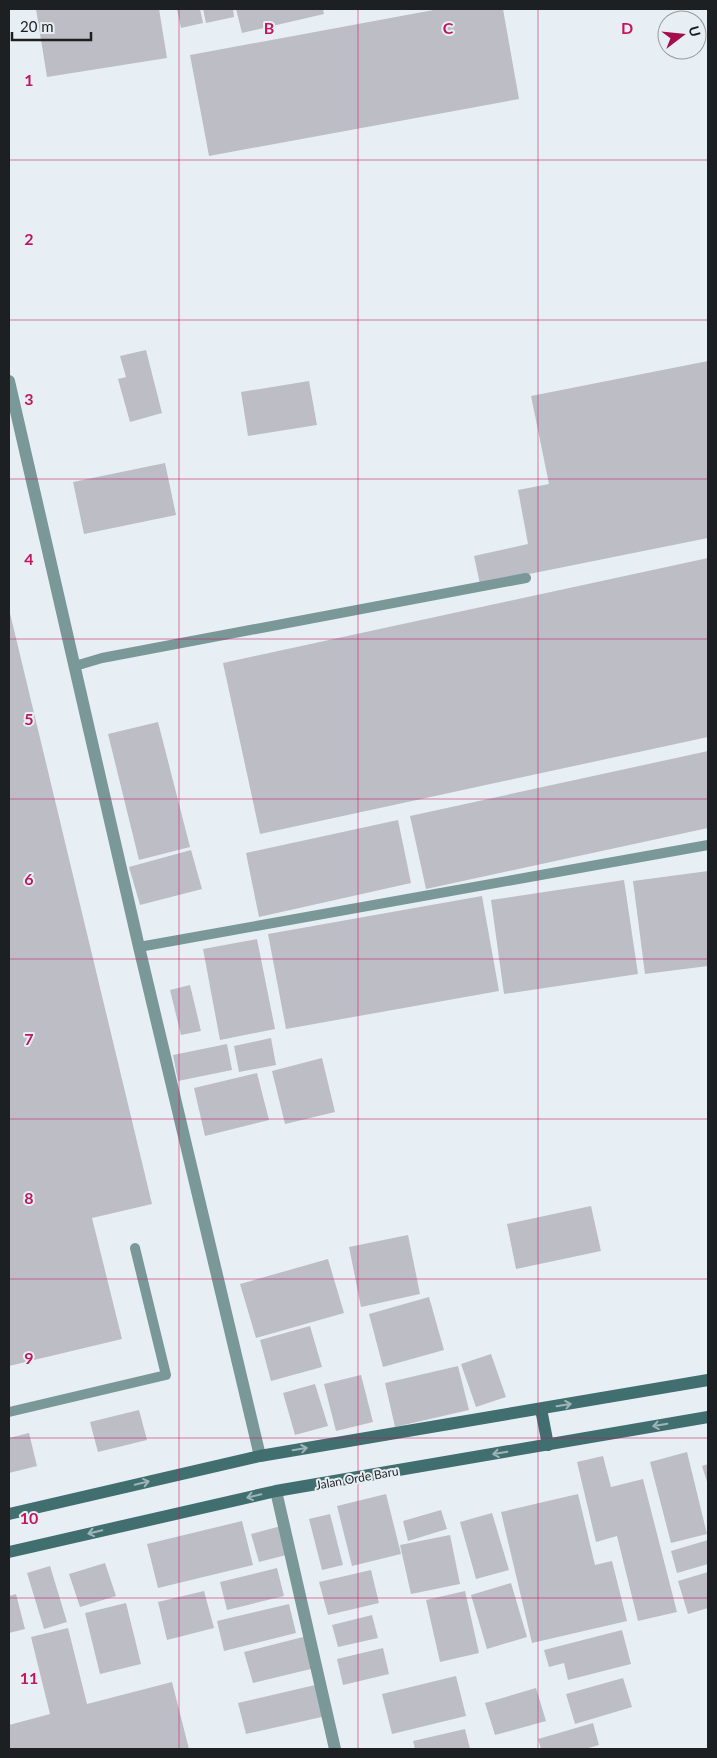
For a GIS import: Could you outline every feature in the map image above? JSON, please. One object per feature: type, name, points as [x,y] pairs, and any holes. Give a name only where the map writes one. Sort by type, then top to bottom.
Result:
[{"type":"main road","points":[[9,1514],[260,1456],[708,1380]]},
{"type":"main road","points":[[541,1409],[548,1445]]},
{"type":"main road","name":"Jalan Orde Baru","points":[[9,1552],[276,1491],[708,1417]]},
{"type":"street","points":[[9,381],[139,947],[260,1456]]},
{"type":"street","points":[[276,1491],[335,1749]]},
{"type":"lane","points":[[75,666],[102,658],[526,578]]},
{"type":"lane","points":[[139,947],[708,845]]},
{"type":"lane","points":[[9,1412],[166,1375],[136,1248]]},
{"type":"building","points":[[36,9],[159,9],[167,58],[47,77]]},
{"type":"building","points":[[177,9],[200,9],[203,23],[181,28]]},
{"type":"building","points":[[203,9],[233,9],[234,17],[206,23]]},
{"type":"building","points":[[236,9],[323,9],[324,14],[242,33]]},
{"type":"building","points":[[439,9],[503,9],[519,99],[209,156],[190,55]]},
{"type":"building","points":[[146,350],[162,413],[130,422],[118,379],[126,377],[120,356]]},
{"type":"building","points":[[708,361],[708,538],[480,584],[474,556],[528,544],[518,490],[549,484],[531,396]]},
{"type":"building","points":[[309,381],[317,425],[248,436],[241,392]]},
{"type":"building","points":[[165,463],[176,515],[84,534],[73,482]]},
{"type":"building","points":[[708,558],[708,737],[260,834],[223,663]]},
{"type":"building","points":[[9,609],[152,1204],[92,1218],[122,1339],[9,1366]]},
{"type":"building","points":[[158,722],[190,847],[139,860],[108,734]]},
{"type":"building","points":[[708,751],[708,828],[426,889],[410,816]]},
{"type":"building","points":[[398,820],[411,883],[259,917],[246,853]]},
{"type":"building","points":[[191,850],[202,889],[140,905],[129,867]]},
{"type":"building","points":[[708,871],[708,966],[645,974],[633,881]]},
{"type":"building","points":[[624,880],[638,974],[504,994],[491,900]]},
{"type":"building","points":[[482,896],[499,991],[286,1029],[268,934]]},
{"type":"building","points":[[257,939],[275,1029],[220,1040],[203,949]]},
{"type":"building","points":[[190,985],[201,1031],[181,1035],[170,990]]},
{"type":"building","points":[[271,1038],[276,1065],[239,1072],[234,1046]]},
{"type":"building","points":[[227,1044],[232,1070],[178,1081],[173,1055]]},
{"type":"building","points":[[322,1058],[335,1112],[285,1124],[272,1071]]},
{"type":"building","points":[[257,1073],[269,1120],[205,1136],[194,1088]]},
{"type":"building","points":[[591,1206],[601,1251],[516,1269],[507,1224]]},
{"type":"building","points":[[408,1235],[420,1294],[361,1307],[349,1247]]},
{"type":"building","points":[[328,1259],[344,1313],[256,1338],[240,1284]]},
{"type":"building","points":[[429,1297],[444,1350],[383,1367],[369,1314]]},
{"type":"building","points":[[310,1326],[322,1367],[271,1381],[260,1340]]},
{"type":"building","points":[[491,1354],[506,1397],[476,1407],[461,1364]]},
{"type":"building","points":[[458,1366],[469,1410],[395,1427],[385,1383]]},
{"type":"building","points":[[361,1375],[373,1422],[336,1431],[324,1384]]},
{"type":"building","points":[[315,1384],[328,1426],[295,1435],[283,1393]]},
{"type":"building","points":[[139,1410],[147,1440],[98,1452],[90,1422]]},
{"type":"building","points":[[29,1433],[37,1466],[9,1473],[9,1438]]},
{"type":"building","points":[[687,1452],[707,1534],[671,1543],[650,1462]]},
{"type":"building","points":[[603,1456],[611,1487],[643,1479],[677,1612],[638,1621],[617,1536],[596,1542],[577,1462]]},
{"type":"building","points":[[708,1464],[708,1485],[702,1466]]},
{"type":"building","points":[[386,1494],[401,1554],[352,1566],[337,1506]]},
{"type":"building","points":[[578,1494],[595,1565],[612,1561],[627,1621],[532,1643],[501,1512]]},
{"type":"building","points":[[441,1510],[447,1529],[408,1541],[403,1521]]},
{"type":"building","points":[[492,1513],[509,1570],[476,1579],[460,1522]]},
{"type":"building","points":[[330,1514],[343,1565],[322,1570],[309,1519]]},
{"type":"building","points":[[242,1521],[253,1565],[158,1588],[147,1544]]},
{"type":"building","points":[[281,1526],[290,1554],[259,1562],[251,1534]]},
{"type":"building","points":[[450,1535],[460,1584],[411,1594],[400,1545]]},
{"type":"building","points":[[708,1540],[708,1564],[677,1573],[671,1551]]},
{"type":"building","points":[[105,1563],[116,1596],[80,1607],[69,1574]]},
{"type":"building","points":[[50,1566],[67,1622],[44,1629],[27,1573]]},
{"type":"building","points":[[277,1568],[284,1596],[227,1610],[220,1582]]},
{"type":"building","points":[[371,1570],[379,1603],[328,1615],[319,1582]]},
{"type":"building","points":[[708,1572],[708,1608],[688,1614],[678,1581]]},
{"type":"building","points":[[511,1583],[527,1637],[487,1649],[471,1595]]},
{"type":"building","points":[[204,1591],[214,1628],[167,1640],[158,1602]]},
{"type":"building","points":[[465,1591],[479,1653],[440,1662],[426,1600]]},
{"type":"building","points":[[16,1594],[25,1629],[9,1633],[9,1596]]},
{"type":"building","points":[[126,1603],[141,1664],[100,1674],[85,1613]]},
{"type":"building","points":[[289,1604],[296,1633],[224,1651],[217,1621]]},
{"type":"building","points":[[372,1615],[378,1638],[338,1647],[332,1625]]},
{"type":"building","points":[[68,1628],[87,1704],[172,1682],[189,1749],[9,1749],[9,1725],[50,1714],[31,1637]]},
{"type":"building","points":[[622,1630],[631,1664],[568,1680],[564,1663],[549,1667],[544,1650]]},
{"type":"building","points":[[307,1636],[315,1668],[253,1683],[244,1652]]},
{"type":"building","points":[[383,1648],[389,1674],[343,1685],[337,1659]]},
{"type":"building","points":[[456,1676],[466,1716],[392,1734],[382,1694]]},
{"type":"building","points":[[623,1678],[632,1707],[575,1724],[566,1694]]},
{"type":"building","points":[[315,1685],[326,1716],[246,1734],[238,1703]]},
{"type":"building","points":[[536,1688],[546,1721],[495,1735],[485,1703]]},
{"type":"building","points":[[593,1723],[599,1745],[585,1749],[541,1749],[538,1739]]},
{"type":"building","points":[[465,1729],[470,1749],[415,1749],[413,1741]]}]
